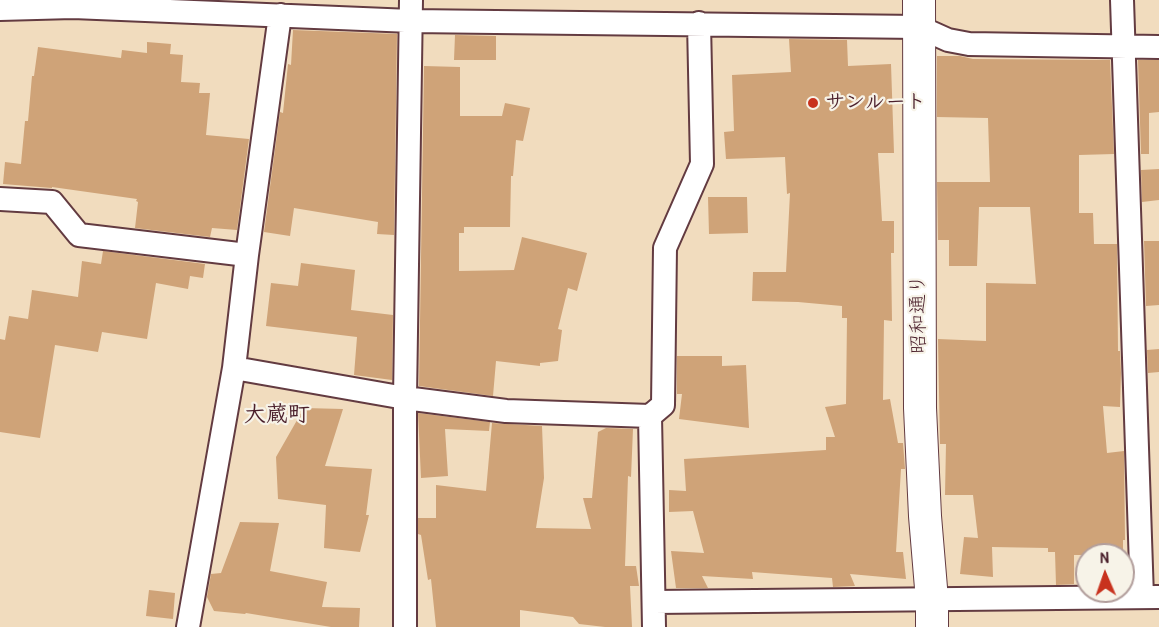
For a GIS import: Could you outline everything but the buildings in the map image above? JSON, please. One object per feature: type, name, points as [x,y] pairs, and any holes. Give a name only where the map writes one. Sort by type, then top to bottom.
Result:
[{"type":"main road","name":"昭和通り","points":[[919,14],[920,408],[932,614]]},
{"type":"street","points":[[654,602],[932,614],[1151,597],[1122,0]]},
{"type":"street","points":[[0,9],[73,6],[280,15],[411,10],[699,23],[919,14],[948,40],[969,44],[1159,47]]},
{"type":"street","points":[[405,627],[405,398],[411,10]]},
{"type":"street","points":[[188,627],[234,368],[280,15]]},
{"type":"street","points":[[234,368],[405,398],[506,411],[650,416],[663,405],[665,248],[702,164],[699,23]]},
{"type":"street","points":[[0,199],[52,202],[79,235],[247,255]]},
{"type":"street","points":[[650,416],[654,627]]},
{"type":"place","name":"サンルート","points":[[813,103]]},
{"type":"district","name":"大蔵町","points":[[277,415]]}]
